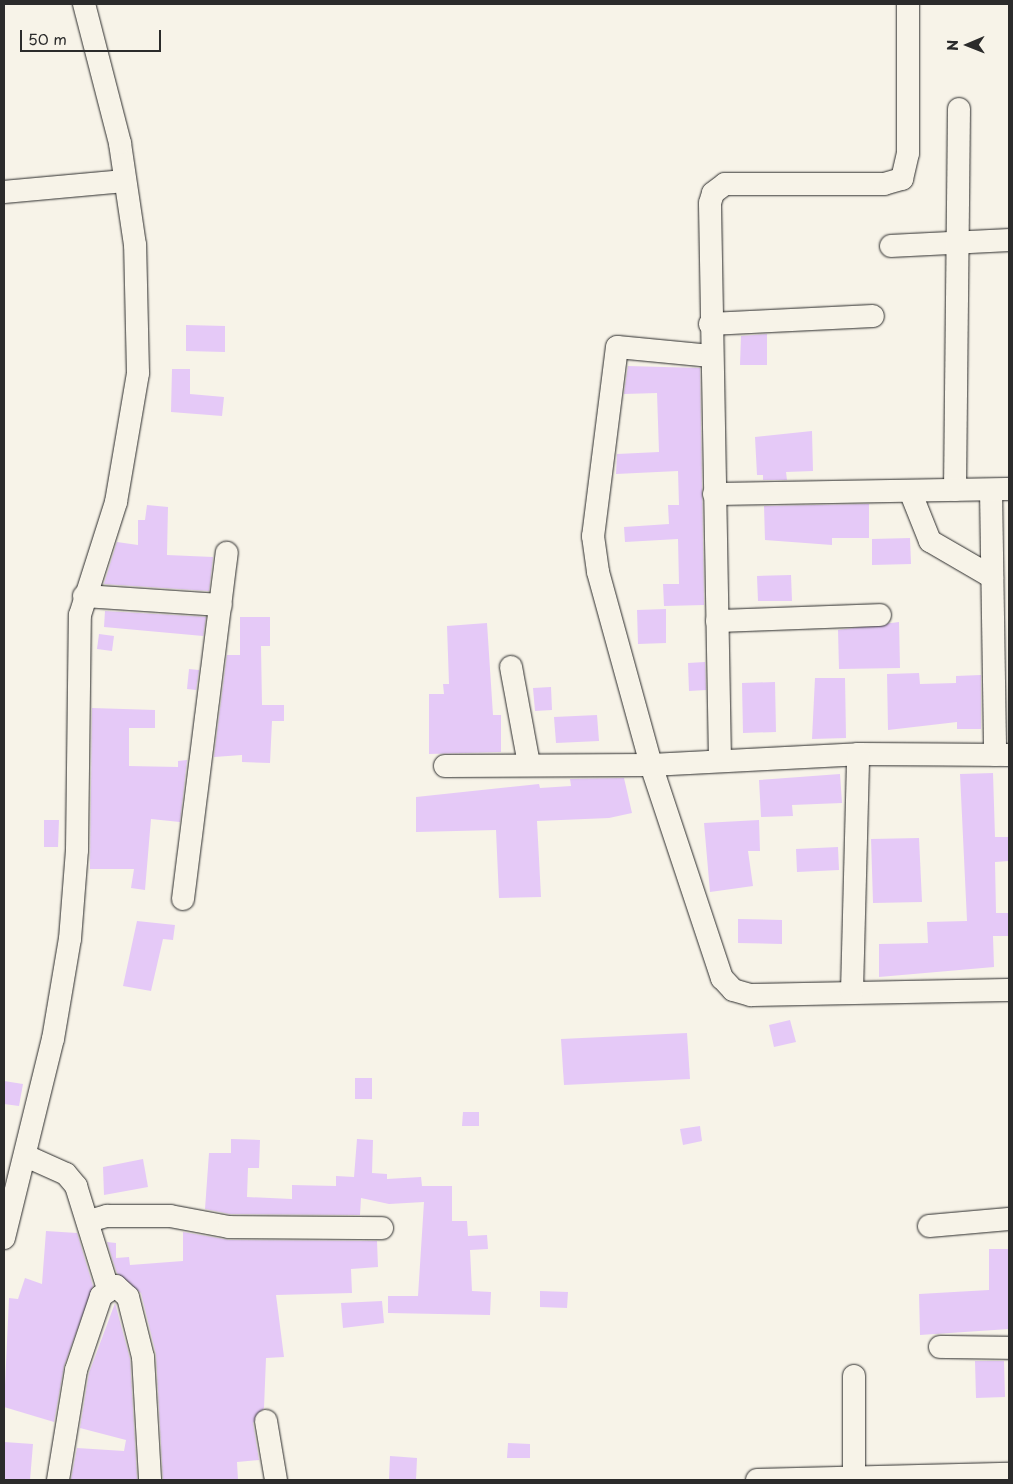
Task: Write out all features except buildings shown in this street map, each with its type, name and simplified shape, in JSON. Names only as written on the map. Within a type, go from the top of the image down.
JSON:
[{"type":"street","points":[[4,1238],[26,1156],[70,939],[77,850],[84,596],[116,502],[138,373],[135,246],[125,181],[84,4]]},
{"type":"street","points":[[720,761],[710,324],[713,192],[725,184],[884,184],[902,179],[908,153],[908,4]]},
{"type":"street","points":[[955,490],[959,110]]},
{"type":"street","points":[[4,192],[125,181]]},
{"type":"street","points":[[891,246],[1009,240]]},
{"type":"street","points":[[710,324],[873,316]]},
{"type":"street","points":[[711,356],[617,347],[608,391],[593,536],[598,572],[651,765],[727,984],[751,995],[852,991],[1009,990]]},
{"type":"street","points":[[445,766],[529,764],[651,765],[858,754],[1002,755],[992,577],[1000,489],[714,494]]},
{"type":"street","points":[[910,491],[930,542],[992,577]]},
{"type":"street","points":[[183,899],[222,605],[226,553]]},
{"type":"street","points":[[84,596],[222,605]]},
{"type":"street","points":[[717,621],[880,615]]},
{"type":"street","points":[[511,667],[529,764]]},
{"type":"street","points":[[852,991],[858,754]]},
{"type":"street","points":[[26,1156],[66,1174],[76,1186],[89,1221],[97,1266],[108,1289]]},
{"type":"street","points":[[89,1221],[107,1216],[170,1216],[228,1227],[382,1228]]},
{"type":"street","points":[[929,1226],[1009,1219]]},
{"type":"street","points":[[58,1480],[76,1370],[95,1310],[108,1289],[119,1287],[128,1297],[141,1348],[150,1480]]},
{"type":"street","points":[[940,1347],[1009,1348]]},
{"type":"street","points":[[854,1376],[854,1480]]},
{"type":"street","points":[[266,1421],[276,1480]]},
{"type":"street","points":[[757,1480],[854,1480],[1009,1474]]}]
